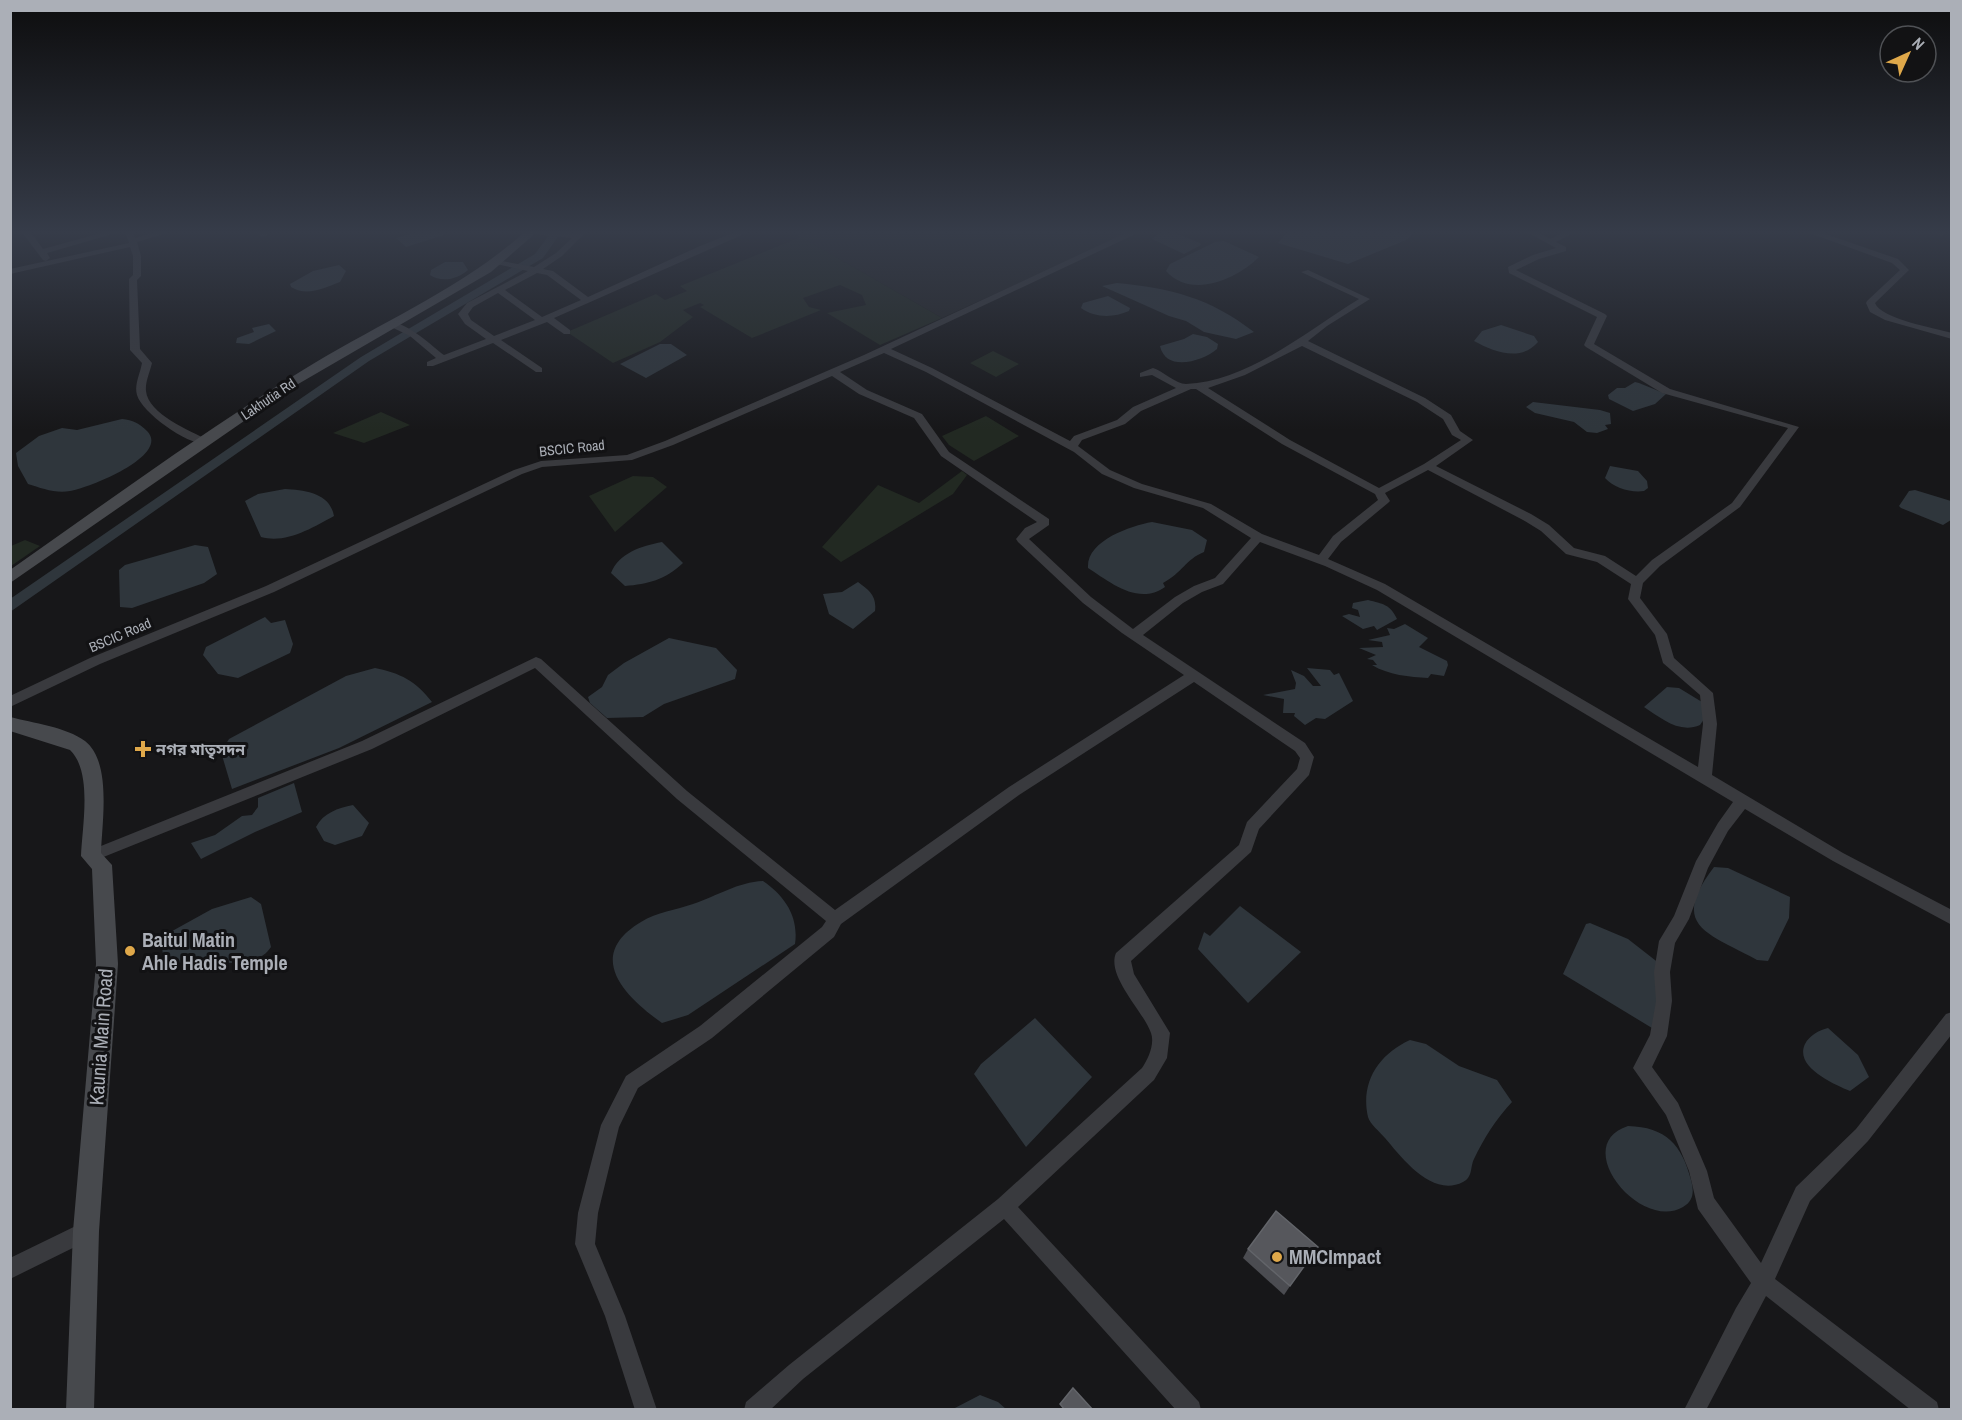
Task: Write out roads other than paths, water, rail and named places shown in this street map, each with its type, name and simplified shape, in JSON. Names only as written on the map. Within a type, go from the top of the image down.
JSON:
[{"type":"street","points":[[132,297],[135,350],[147,363],[141,391],[147,406],[174,428],[204,442]]},
{"type":"street","name":"Lakhutia Rd","points":[[10,578],[204,442],[329,359],[437,297]]},
{"type":"street","points":[[484,297],[470,305],[463,314],[468,322],[539,370]]},
{"type":"street","points":[[511,297],[567,332]]},
{"type":"street","points":[[583,297],[587,300]]},
{"type":"street","points":[[430,364],[545,320],[593,297]]},
{"type":"street","name":"BSCIC Road","points":[[10,702],[95,661],[270,589],[518,472],[541,465],[628,458],[669,443],[833,372],[995,297]]},
{"type":"street","points":[[1072,446],[1078,438],[1121,422],[1137,409],[1183,388],[1207,385],[1242,373],[1302,342],[1366,299],[1362,297]]},
{"type":"street","points":[[1564,297],[1602,315],[1589,345],[1666,391],[1794,428],[1736,505],[1656,563],[1637,582],[1634,599],[1661,634],[1668,660],[1706,693],[1710,724],[1704,779]]},
{"type":"street","points":[[1876,297],[1870,303],[1873,310],[1888,318],[1952,336]]},
{"type":"street","points":[[390,324],[413,334],[442,359]]},
{"type":"street","points":[[1302,342],[1420,400],[1447,417],[1456,433],[1468,440],[1428,466],[1379,492]]},
{"type":"street","points":[[884,349],[929,370],[1072,446],[1106,472],[1138,486],[1207,506],[1258,537],[1321,560],[1381,587],[1742,802],[1952,918]]},
{"type":"street","points":[[1143,375],[1154,371],[1183,388]]},
{"type":"street","points":[[754,1410],[796,1372],[1005,1206],[1148,1074],[1158,1058],[1161,1033],[1126,976],[1122,958],[1246,848],[1252,826],[1304,771],[1307,757],[1300,747],[1193,676],[1087,600],[1022,539],[1029,531],[1045,522],[945,454],[918,416],[863,392],[833,372]]},
{"type":"street","points":[[1197,385],[1286,442],[1379,492],[1384,501],[1337,538],[1321,560]]},
{"type":"street","points":[[1428,466],[1527,517],[1545,528],[1570,551],[1601,560],[1637,582]]},
{"type":"street","points":[[1134,635],[1179,600],[1198,588],[1219,581],[1258,537]]},
{"type":"street","points":[[91,856],[367,745],[536,662],[603,727],[678,793],[835,919]]},
{"type":"street","points":[[646,1410],[615,1316],[585,1245],[588,1213],[610,1125],[632,1082],[706,1032],[828,932],[835,919],[1014,791],[1193,676]]},
{"type":"street","name":"Kaunia Main Road","points":[[10,724],[79,746],[90,760],[93,784],[91,856],[102,865],[107,964],[86,1231],[80,1410]]},
{"type":"street","points":[[1742,802],[1723,827],[1701,866],[1681,919],[1667,941],[1662,972],[1664,1001],[1658,1036],[1642,1068],[1672,1109],[1698,1171],[1705,1202],[1763,1282],[1929,1410]]},
{"type":"street","points":[[1694,1410],[1743,1315],[1763,1282],[1803,1194],[1862,1135],[1952,1020]]},
{"type":"street","points":[[1005,1206],[1191,1410]]},
{"type":"street","points":[[10,1269],[86,1231]]},
{"type":"waterway","points":[[10,607],[365,359],[469,297]]},
{"type":"place","name":"নগর মাতৃসদন","points":[[143,749]]},
{"type":"place","name":"Baitul Matin Ahle Hadis Temple","points":[[130,951]]},
{"type":"place","name":"MMCImpact","points":[[1277,1257]]}]
